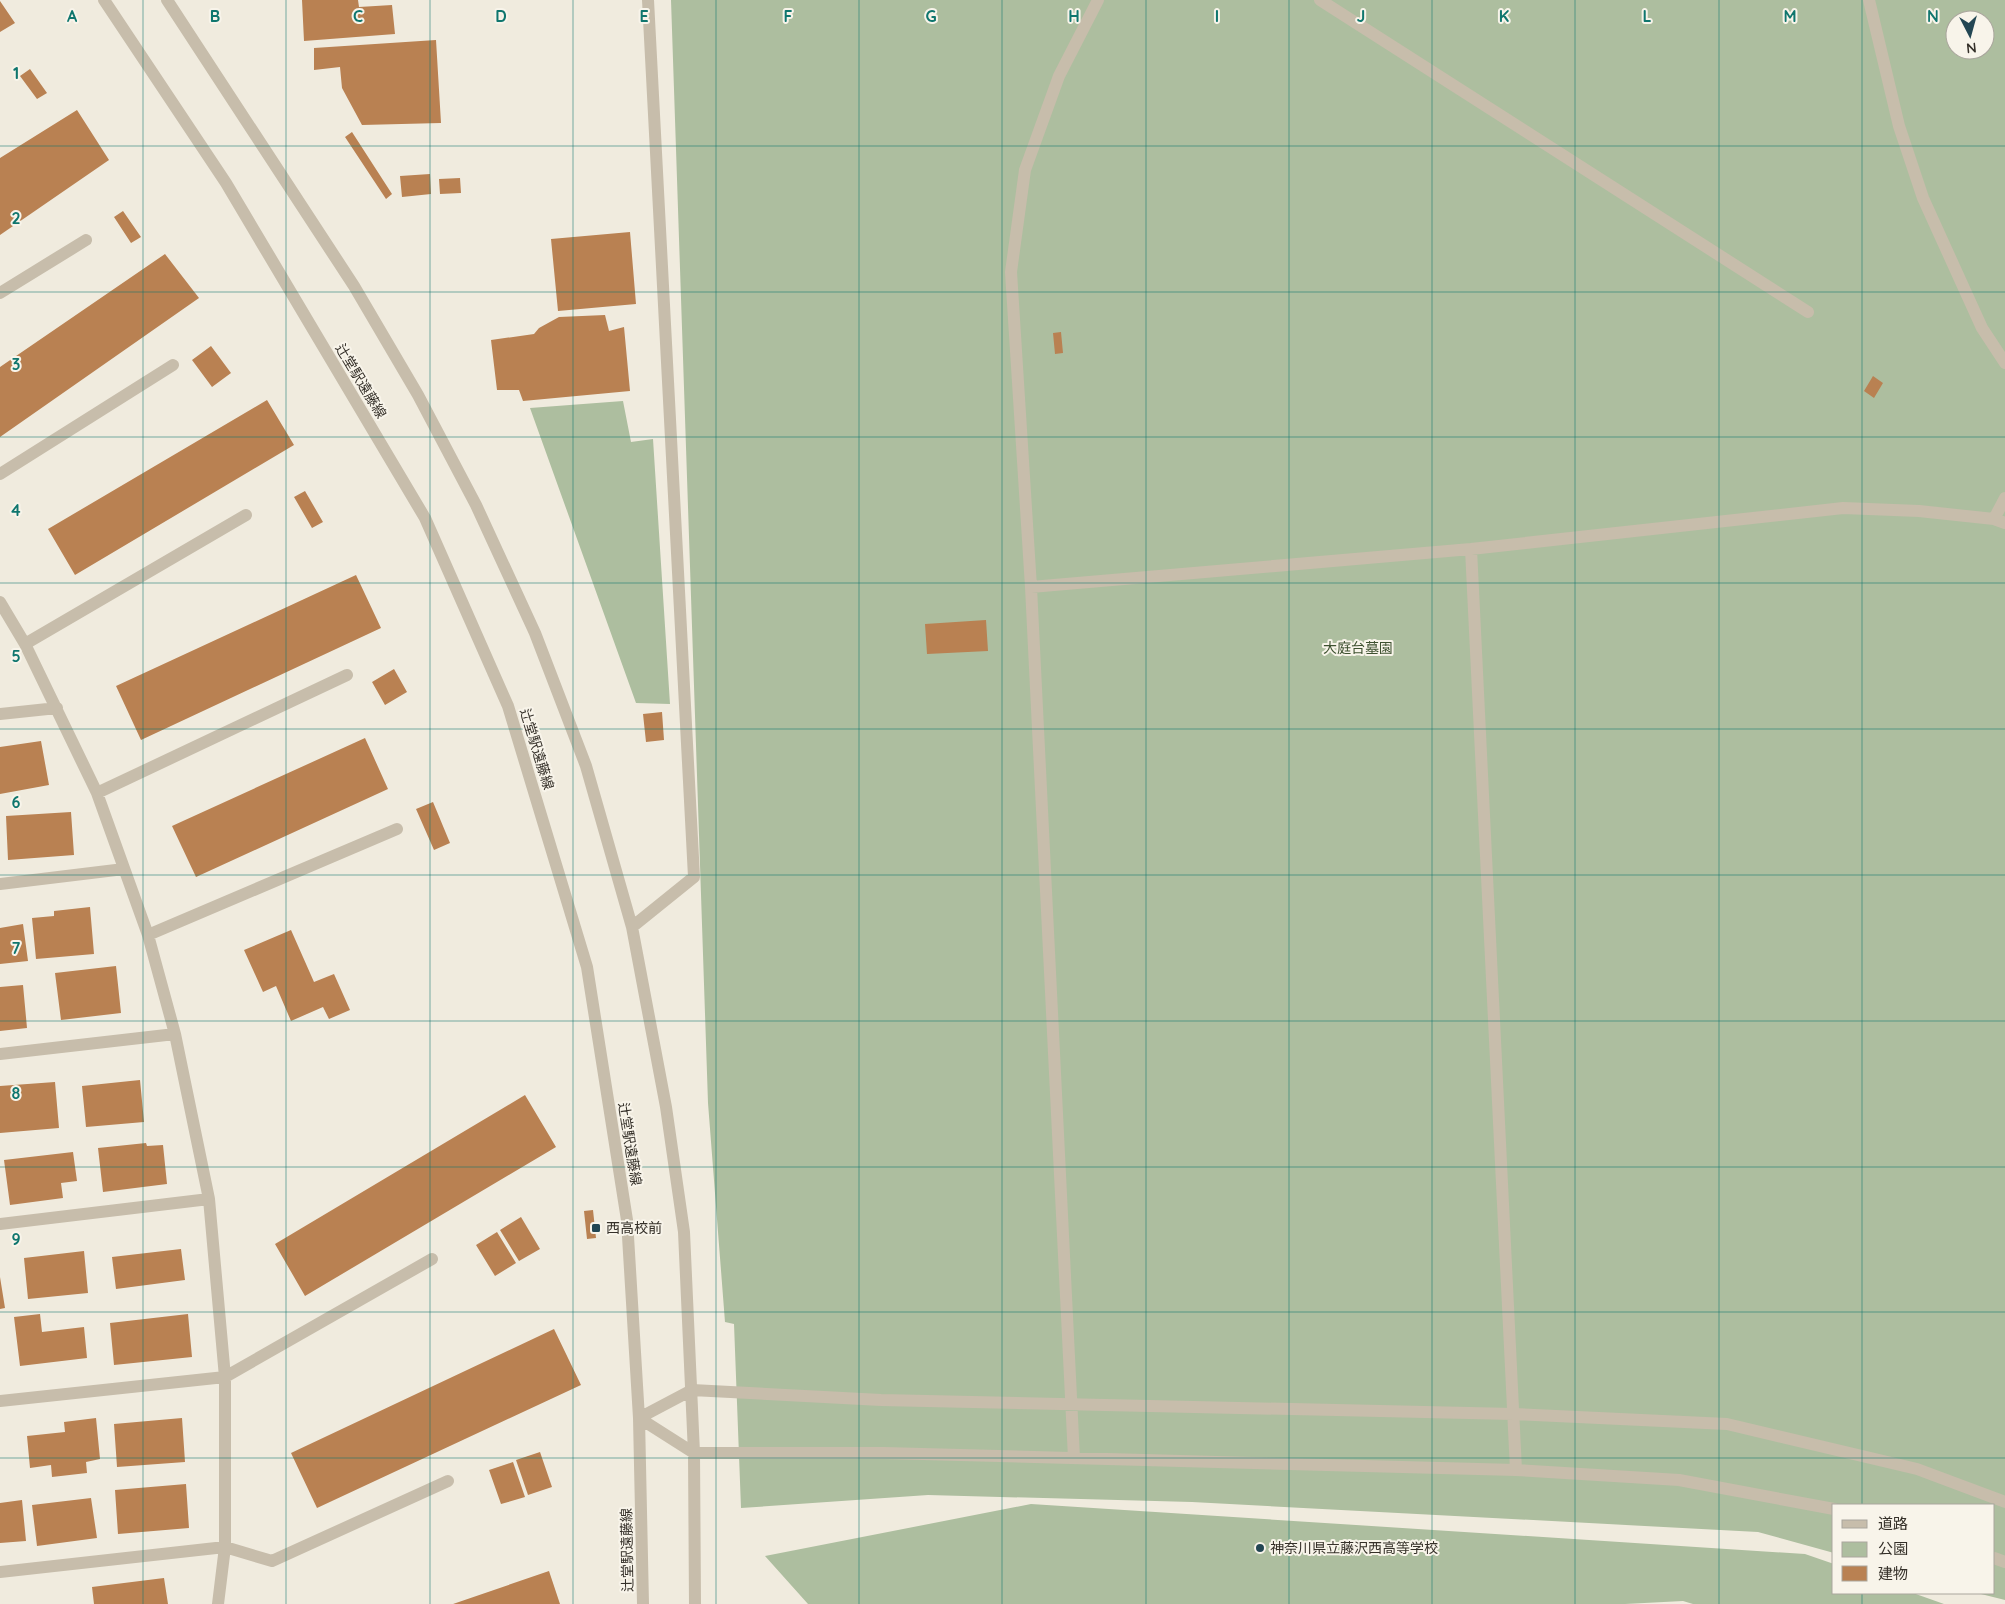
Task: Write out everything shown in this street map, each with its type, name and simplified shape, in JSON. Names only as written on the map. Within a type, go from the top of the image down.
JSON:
[{"type":"street","name":"辻堂駅遠藤線","points":[[104,0],[226,184],[426,518],[508,706],[587,967],[627,1220],[639,1418],[643,1604]]},
{"type":"street","points":[[167,0],[354,286],[418,395],[476,505],[535,633],[586,766],[632,927],[666,1106],[684,1232],[694,1453],[695,1604]]},
{"type":"street","points":[[632,927],[694,877],[648,0]]},
{"type":"street","points":[[1074,1458],[1031,587],[1011,272],[1025,170],[1060,76],[1098,0]]},
{"type":"street","points":[[1320,0],[1808,312]]},
{"type":"street","points":[[1869,0],[1899,126],[1923,198],[1982,328],[2005,363]]},
{"type":"street","points":[[0,293],[86,240]]},
{"type":"street","points":[[0,474],[173,365]]},
{"type":"street","points":[[1031,587],[1471,550],[1843,508],[1919,511],[2000,521],[2005,498]]},
{"type":"street","points":[[26,644],[246,515]]},
{"type":"street","points":[[1471,550],[1516,1470]]},
{"type":"street","points":[[0,602],[26,644],[97,793],[148,934],[175,1034],[209,1199],[225,1377],[225,1547],[218,1604]]},
{"type":"street","points":[[97,793],[347,675]]},
{"type":"street","points":[[0,714],[57,708]]},
{"type":"street","points":[[148,934],[398,829]]},
{"type":"street","points":[[0,884],[124,869]]},
{"type":"street","points":[[0,1054],[175,1034]]},
{"type":"street","points":[[0,1224],[209,1199]]},
{"type":"street","points":[[0,1402],[225,1377],[432,1258]]},
{"type":"street","points":[[1832,1509],[1679,1480],[1516,1470],[884,1453],[694,1453],[639,1418],[692,1390],[880,1400],[1513,1414],[1727,1424],[1917,1469],[2005,1502]]},
{"type":"street","points":[[0,1572],[225,1547],[272,1560],[448,1481]]},
{"type":"green space","name":"大庭台墓園","points":[[671,0],[2005,0],[2005,1600],[1981,1594],[1995,1594],[1995,1504],[1832,1504],[1832,1552],[1758,1532],[1192,1502],[928,1495],[741,1508],[734,1324],[725,1322],[708,1103]]},
{"type":"green space","points":[[623,401],[631,442],[653,439],[670,704],[636,703],[530,408]]},
{"type":"green space","name":"神奈川県立藤沢西高等学校","points":[[1031,1504],[1805,1554],[1832,1563],[1832,1594],[1916,1594],[1944,1604],[1693,1604],[1683,1601],[1625,1604],[808,1604],[765,1556]]},
{"type":"building","points":[[302,0],[358,0],[359,7],[392,5],[395,34],[304,41]]},
{"type":"building","points":[[0,1],[15,23],[0,32]]},
{"type":"building","points":[[436,40],[441,123],[362,125],[342,88],[340,67],[314,70],[314,48]]},
{"type":"building","points":[[30,69],[47,93],[37,99],[20,76]]},
{"type":"building","points":[[77,110],[109,160],[0,235],[0,158]]},
{"type":"building","points":[[352,132],[392,194],[386,199],[345,137]]},
{"type":"building","points":[[430,174],[431,194],[402,197],[400,176]]},
{"type":"building","points":[[460,178],[461,193],[440,194],[439,179]]},
{"type":"building","points":[[123,211],[141,237],[131,243],[114,217]]},
{"type":"building","points":[[630,232],[636,304],[558,311],[551,239]]},
{"type":"building","points":[[165,254],[199,298],[0,437],[0,367]]},
{"type":"building","points":[[605,315],[609,331],[624,327],[630,391],[523,401],[519,390],[497,390],[491,340],[534,334],[539,328],[559,317]]},
{"type":"building","points":[[1061,332],[1063,353],[1055,354],[1053,333]]},
{"type":"building","points":[[211,346],[231,373],[212,387],[192,360]]},
{"type":"building","points":[[1873,376],[1883,383],[1874,398],[1864,391]]},
{"type":"building","points":[[267,400],[294,445],[75,575],[48,529]]},
{"type":"building","points":[[305,491],[323,522],[312,528],[294,497]]},
{"type":"building","points":[[356,575],[381,628],[141,740],[116,686]]},
{"type":"building","points":[[986,620],[988,651],[927,654],[925,624]]},
{"type":"building","points":[[394,669],[407,692],[385,705],[372,682]]},
{"type":"building","points":[[662,712],[664,740],[646,742],[643,714]]},
{"type":"building","points":[[365,738],[388,789],[196,877],[172,826]]},
{"type":"building","points":[[41,741],[49,785],[0,794],[0,747]]},
{"type":"building","points":[[433,802],[450,843],[434,850],[416,809]]},
{"type":"building","points":[[71,812],[74,855],[8,860],[6,816]]},
{"type":"building","points":[[90,907],[94,954],[36,959],[32,918],[54,916],[54,911]]},
{"type":"building","points":[[23,924],[28,961],[0,964],[0,928]]},
{"type":"building","points":[[291,930],[314,982],[334,974],[350,1010],[329,1019],[323,1007],[291,1021],[276,986],[263,992],[244,950]]},
{"type":"building","points":[[116,966],[121,1013],[61,1020],[55,973]]},
{"type":"building","points":[[23,985],[27,1028],[0,1031],[0,987]]},
{"type":"building","points":[[140,1080],[144,1122],[86,1127],[82,1086]]},
{"type":"building","points":[[55,1082],[59,1128],[0,1133],[0,1086]]},
{"type":"building","points":[[525,1095],[556,1147],[305,1296],[275,1244]]},
{"type":"building","points":[[146,1143],[147,1146],[163,1145],[167,1184],[103,1192],[98,1148]]},
{"type":"building","points":[[73,1152],[77,1181],[61,1183],[63,1198],[10,1205],[4,1160]]},
{"type":"building","points":[[593,1210],[596,1238],[587,1239],[584,1211]]},
{"type":"building","points":[[521,1217],[540,1249],[519,1261],[500,1230]]},
{"type":"building","points":[[497,1232],[516,1263],[495,1276],[476,1245]]},
{"type":"building","points":[[181,1249],[185,1280],[116,1289],[112,1257]]},
{"type":"building","points":[[84,1251],[88,1293],[28,1299],[24,1258]]},
{"type":"building","points":[[0,1277],[5,1308],[0,1309]]},
{"type":"building","points":[[40,1314],[42,1332],[84,1327],[87,1358],[20,1366],[14,1317]]},
{"type":"building","points":[[188,1314],[192,1357],[114,1365],[110,1323]]},
{"type":"building","points":[[554,1329],[581,1385],[317,1508],[291,1453]]},
{"type":"building","points":[[96,1418],[100,1459],[86,1462],[87,1473],[52,1477],[51,1465],[30,1468],[27,1436],[65,1432],[64,1422]]},
{"type":"building","points":[[182,1418],[185,1462],[117,1467],[114,1424]]},
{"type":"building","points":[[540,1452],[552,1487],[528,1495],[516,1460]]},
{"type":"building","points":[[513,1462],[525,1497],[501,1504],[489,1470]]},
{"type":"building","points":[[186,1484],[189,1528],[118,1534],[115,1490]]},
{"type":"building","points":[[91,1498],[97,1538],[37,1546],[32,1505]]},
{"type":"building","points":[[22,1500],[26,1541],[0,1543],[0,1503]]},
{"type":"building","points":[[549,1571],[560,1604],[453,1604]]},
{"type":"building","points":[[164,1578],[168,1604],[94,1604],[92,1587]]},
{"type":"place","name":"西高校前","points":[[596,1228]]},
{"type":"place","name":"神奈川県立藤沢西高等学校","points":[[1260,1548]]}]
